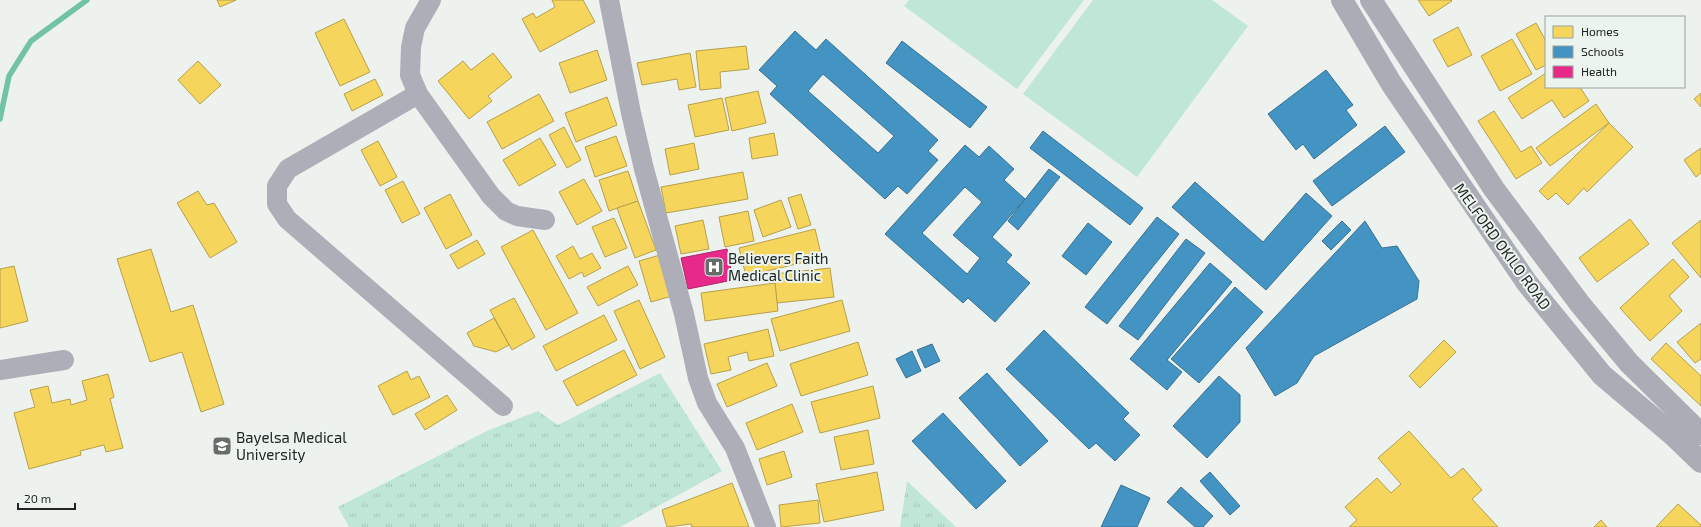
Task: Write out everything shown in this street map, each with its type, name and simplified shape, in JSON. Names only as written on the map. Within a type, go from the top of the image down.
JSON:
[{"type":"main road","name":"MELFORD OKILO ROAD","points":[[1342,0],[1391,83],[1527,283],[1602,375],[1673,435],[1701,462]]},
{"type":"main road","name":"MELFORD OKILO ROAD","points":[[1371,0],[1494,189],[1580,304],[1628,364],[1701,434]]},
{"type":"street","points":[[431,0],[415,28],[411,47],[410,75],[418,94],[491,196],[506,211],[517,216],[545,220]]},
{"type":"street","points":[[609,0],[631,113],[644,168],[684,314],[698,378],[707,403],[735,448],[766,527]]},
{"type":"street","points":[[418,94],[288,170],[276,186],[278,204],[287,220],[504,406]]},
{"type":"street","points":[[0,370],[64,360]]},
{"type":"green space","points":[[909,0],[1084,0],[1017,89],[904,6]]},
{"type":"green space","points":[[1093,0],[1212,0],[1248,26],[1137,177],[1023,94]]},
{"type":"green space","points":[[660,373],[722,471],[620,527],[349,527],[338,507],[489,430],[538,411],[558,425]]},
{"type":"green space","points":[[907,481],[956,527],[900,527]]},
{"type":"building: Homes","points":[[217,0],[236,0],[220,7]]},
{"type":"building: Homes","points":[[552,0],[583,0],[595,22],[540,52],[522,19],[533,13],[536,18],[555,7]]},
{"type":"building: Homes","points":[[1418,0],[1451,0],[1452,1],[1429,16]]},
{"type":"building: Homes","points":[[344,19],[370,72],[340,86],[315,33]]},
{"type":"building: Homes","points":[[1536,23],[1545,39],[1545,66],[1536,70],[1516,34]]},
{"type":"building: Homes","points":[[1458,27],[1472,55],[1448,67],[1433,40]]},
{"type":"building: Homes","points":[[1512,39],[1532,74],[1500,91],[1481,56]]},
{"type":"building: Homes","points":[[746,46],[749,69],[720,72],[721,88],[700,90],[696,51]]},
{"type":"building: Homes","points":[[597,50],[607,80],[570,93],[559,63]]},
{"type":"building: Homes","points":[[493,53],[512,77],[488,96],[492,101],[469,119],[438,81],[463,61],[471,70]]},
{"type":"building: Homes","points":[[690,53],[696,87],[679,90],[677,79],[642,85],[637,63]]},
{"type":"building: Homes","points":[[198,61],[221,85],[200,104],[178,80]]},
{"type":"building: Homes","points":[[1545,74],[1545,88],[1581,88],[1589,101],[1564,118],[1552,100],[1522,119],[1508,98]]},
{"type":"building: Homes","points":[[375,79],[383,95],[352,111],[344,94]]},
{"type":"building: Homes","points":[[758,91],[766,123],[732,131],[725,98]]},
{"type":"building: Homes","points":[[1701,93],[1701,107],[1694,99]]},
{"type":"building: Homes","points":[[539,94],[554,121],[502,149],[487,122]]},
{"type":"building: Homes","points":[[607,97],[617,125],[576,142],[565,113]]},
{"type":"building: Homes","points":[[722,98],[729,130],[695,137],[688,105]]},
{"type":"building: Homes","points":[[1596,104],[1609,123],[1550,166],[1536,148]]},
{"type":"building: Homes","points":[[1494,111],[1521,152],[1531,146],[1542,163],[1516,179],[1478,121]]},
{"type":"building: Homes","points":[[1609,123],[1633,147],[1587,192],[1584,188],[1568,205],[1556,193],[1548,200],[1539,191]]},
{"type":"building: Homes","points":[[564,127],[581,160],[567,168],[549,135]]},
{"type":"building: Homes","points":[[774,133],[778,155],[752,159],[749,138]]},
{"type":"building: Homes","points":[[616,136],[627,166],[595,177],[585,147]]},
{"type":"building: Homes","points":[[540,138],[556,165],[519,186],[503,160]]},
{"type":"building: Homes","points":[[378,141],[397,177],[380,186],[361,150]]},
{"type":"building: Homes","points":[[694,143],[699,169],[670,175],[665,149]]},
{"type":"building: Homes","points":[[1701,148],[1701,173],[1696,177],[1684,160]]},
{"type":"building: Homes","points":[[628,171],[638,201],[609,211],[599,180]]},
{"type":"building: Homes","points":[[743,172],[748,199],[666,213],[661,187]]},
{"type":"building: Homes","points":[[584,179],[602,211],[577,225],[559,192]]},
{"type":"building: Homes","points":[[403,181],[420,214],[402,223],[385,190]]},
{"type":"building: Homes","points":[[198,191],[207,205],[214,203],[237,242],[210,258],[177,203]]},
{"type":"building: Homes","points":[[450,194],[472,235],[446,249],[424,208]]},
{"type":"building: Homes","points":[[801,194],[811,225],[798,229],[788,198]]},
{"type":"building: Homes","points":[[781,200],[791,227],[763,237],[754,210]]},
{"type":"building: Homes","points":[[638,201],[656,250],[635,258],[617,208]]},
{"type":"building: Homes","points":[[748,211],[754,241],[725,247],[719,217]]},
{"type":"building: Homes","points":[[614,218],[627,248],[605,257],[592,227]]},
{"type":"building: Homes","points":[[1630,219],[1649,244],[1597,282],[1579,258]]},
{"type":"building: Homes","points":[[703,220],[709,249],[681,254],[675,226]]},
{"type":"building: Homes","points":[[1701,220],[1701,278],[1672,243]]},
{"type":"building: Homes","points":[[815,229],[822,258],[746,276],[739,248]]},
{"type":"building: Homes","points":[[533,230],[578,313],[546,330],[501,247]]},
{"type":"building: Homes","points":[[477,240],[485,254],[458,269],[450,255]]},
{"type":"building: Homes","points":[[573,246],[580,259],[592,253],[601,268],[584,277],[582,272],[569,279],[556,256]]},
{"type":"building: Homes","points":[[151,249],[171,312],[193,305],[224,404],[201,412],[182,352],[150,362],[117,259]]},
{"type":"building: Homes","points":[[660,255],[672,296],[651,302],[639,261]]},
{"type":"building: Homes","points":[[1673,259],[1689,277],[1669,296],[1682,311],[1650,341],[1620,308]]},
{"type":"building: Homes","points":[[14,266],[28,321],[0,328],[0,269]]},
{"type":"building: Homes","points":[[628,266],[638,285],[598,306],[587,287]]},
{"type":"building: Homes","points":[[830,268],[834,297],[777,303],[774,274]]},
{"type":"building: Homes","points":[[775,283],[778,311],[705,321],[701,293]]},
{"type":"building: Homes","points":[[514,298],[535,337],[512,350],[490,310]]},
{"type":"building: Homes","points":[[639,300],[665,357],[640,369],[614,311]]},
{"type":"building: Homes","points":[[842,300],[850,331],[780,351],[771,319]]},
{"type":"building: Homes","points":[[604,315],[617,340],[556,371],[543,346]]},
{"type":"building: Homes","points":[[494,318],[509,345],[496,352],[474,346],[467,333]]},
{"type":"building: Homes","points":[[1701,323],[1701,359],[1695,363],[1677,342]]},
{"type":"building: Homes","points":[[768,329],[774,356],[749,361],[747,352],[728,357],[731,370],[711,374],[704,344]]},
{"type":"building: Homes","points":[[1444,340],[1456,352],[1420,388],[1409,376]]},
{"type":"building: Homes","points":[[858,342],[868,375],[801,396],[790,364]]},
{"type":"building: Homes","points":[[1666,343],[1701,376],[1701,406],[1651,359]]},
{"type":"building: Homes","points":[[624,350],[637,375],[577,406],[563,381]]},
{"type":"building: Homes","points":[[767,363],[777,386],[727,407],[717,384]]},
{"type":"building: Homes","points":[[407,371],[411,380],[419,376],[430,397],[393,415],[378,386]]},
{"type":"building: Homes","points":[[108,374],[114,397],[110,399],[123,448],[106,452],[104,445],[80,451],[81,455],[29,469],[14,413],[35,407],[30,390],[48,386],[52,403],[70,399],[71,405],[87,400],[82,381]]},
{"type":"building: Homes","points":[[873,386],[880,418],[820,433],[811,402]]},
{"type":"building: Homes","points":[[447,395],[457,410],[425,430],[415,414]]},
{"type":"building: Homes","points":[[792,404],[803,432],[757,450],[746,423]]},
{"type":"building: Homes","points":[[868,430],[874,464],[841,470],[834,437]]},
{"type":"building: Homes","points":[[1409,431],[1451,478],[1463,468],[1482,490],[1472,499],[1498,527],[1349,527],[1357,520],[1345,507],[1377,478],[1391,493],[1401,484],[1378,458]]},
{"type":"building: Homes","points":[[784,451],[792,477],[767,485],[759,459]]},
{"type":"building: Homes","points":[[877,472],[884,510],[824,522],[816,484]]},
{"type":"building: Homes","points":[[732,483],[749,527],[692,527],[691,524],[667,527],[662,510]]},
{"type":"building: Homes","points":[[818,500],[820,523],[781,527],[779,505]]},
{"type":"building: Homes","points":[[1678,504],[1701,525],[1701,527],[1656,527]]},
{"type":"building: Homes","points":[[1601,520],[1607,527],[1594,527]]},
{"type":"building: Schools","points":[[795,31],[816,50],[826,39],[938,140],[928,151],[938,160],[907,194],[898,186],[885,199],[770,94],[777,86],[759,70]],"holes":[[[823,74],[894,136],[878,153],[808,91]]]},
{"type":"building: Schools","points":[[902,41],[987,107],[970,128],[886,63]]},
{"type":"building: Schools","points":[[1326,70],[1353,105],[1346,110],[1357,125],[1314,159],[1303,144],[1296,150],[1268,114]]},
{"type":"building: Schools","points":[[1385,126],[1405,152],[1332,206],[1313,181]]},
{"type":"building: Schools","points":[[1043,131],[1143,208],[1130,225],[1030,148]]},
{"type":"building: Schools","points":[[965,145],[979,157],[989,146],[1014,169],[1004,180],[1025,199],[992,237],[1012,255],[1006,262],[1030,283],[995,322],[968,298],[963,303],[885,234]],"holes":[[[965,187],[982,202],[953,235],[980,258],[967,274],[922,233]]]},
{"type":"building: Schools","points":[[1049,169],[1060,177],[1018,230],[1008,221]]},
{"type":"building: Schools","points":[[1195,182],[1263,242],[1306,193],[1332,216],[1266,290],[1172,207]]},
{"type":"building: Schools","points":[[1157,217],[1179,234],[1107,324],[1085,307]]},
{"type":"building: Schools","points":[[1342,221],[1351,230],[1331,250],[1322,241]]},
{"type":"building: Schools","points":[[1365,221],[1382,248],[1397,246],[1419,281],[1417,299],[1314,356],[1297,383],[1275,396],[1246,348]]},
{"type":"building: Schools","points":[[1088,223],[1112,242],[1086,275],[1062,256]]},
{"type":"building: Schools","points":[[1186,239],[1205,253],[1138,340],[1119,326]]},
{"type":"building: Schools","points":[[1210,263],[1232,282],[1167,360],[1182,372],[1167,390],[1130,359]]},
{"type":"building: Schools","points":[[1235,287],[1263,312],[1199,383],[1171,359]]},
{"type":"building: Schools","points":[[1044,330],[1129,413],[1123,419],[1140,435],[1115,461],[1096,443],[1089,449],[1006,369]]},
{"type":"building: Schools","points":[[932,344],[940,361],[925,368],[917,350]]},
{"type":"building: Schools","points":[[912,351],[921,371],[906,378],[896,359]]},
{"type":"building: Schools","points":[[987,373],[1048,441],[1020,466],[959,398]]},
{"type":"building: Schools","points":[[1219,376],[1240,395],[1240,422],[1207,458],[1173,426]]},
{"type":"building: Schools","points":[[943,413],[1006,481],[976,509],[912,441]]},
{"type":"building: Schools","points":[[1210,472],[1240,506],[1230,515],[1200,481]]},
{"type":"building: Schools","points":[[1121,485],[1150,498],[1137,527],[1101,527]]},
{"type":"building: Schools","points":[[1181,487],[1213,516],[1203,527],[1195,527],[1167,502]]},
{"type":"building: Health","points":[[727,249],[733,280],[688,289],[681,258]]},
{"type":"waterway","points":[[0,119],[9,76],[31,41],[87,0]]},
{"type":"place","name":"Believers Faith Medical Clinic","points":[[714,267]]},
{"type":"place","name":"Bayelsa Medical University","points":[[222,446]]}]
